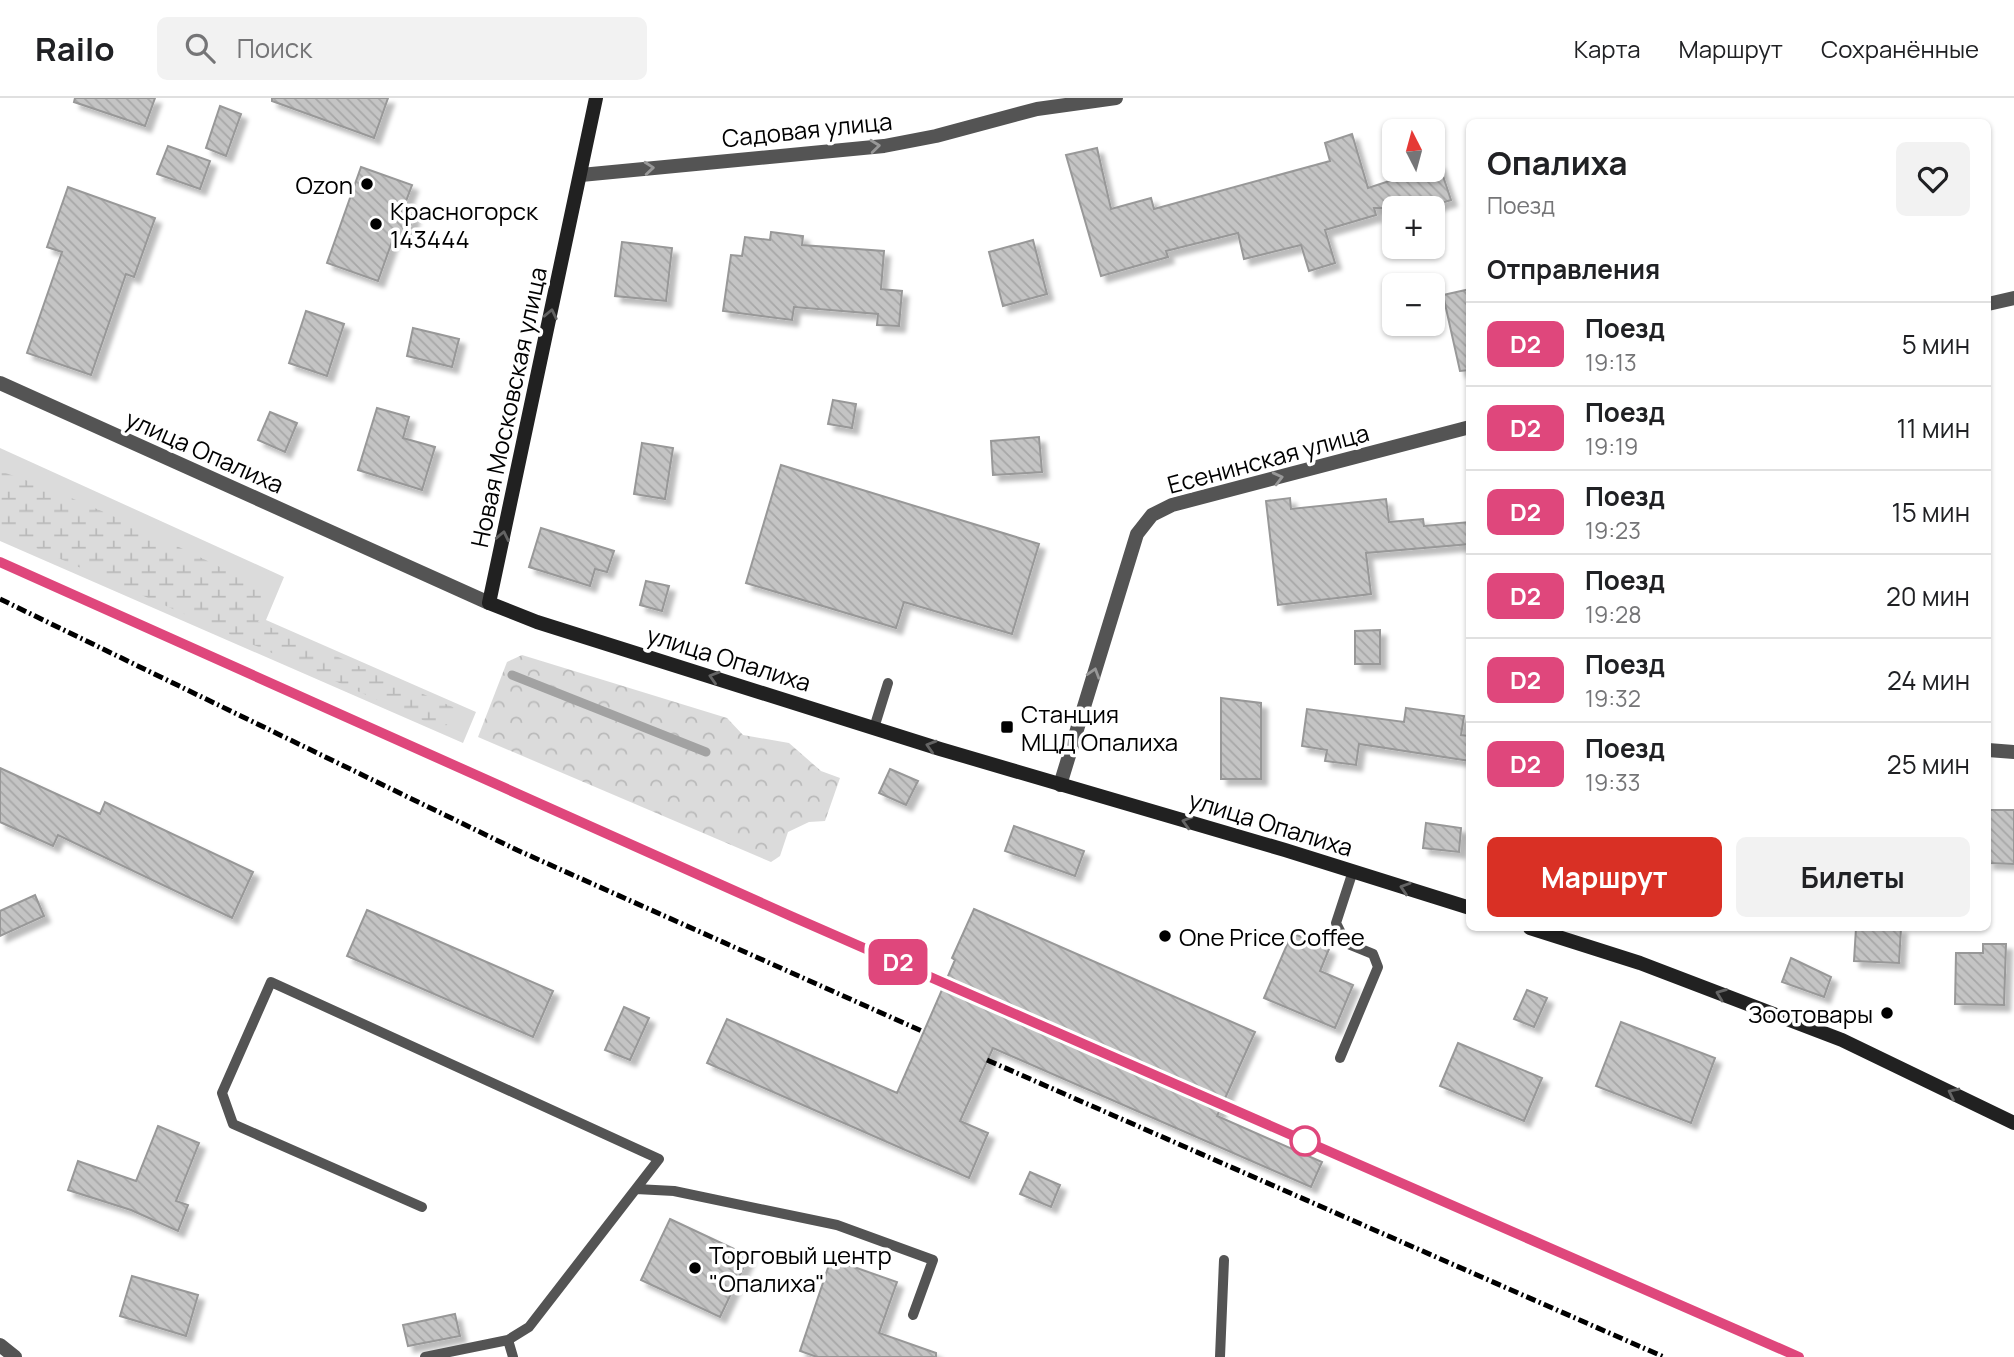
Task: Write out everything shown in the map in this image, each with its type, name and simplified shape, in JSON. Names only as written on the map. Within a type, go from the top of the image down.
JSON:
[{"type":"street","name":"Новая Московская улица","points":[[489,603],[596,98]]},
{"type":"street","name":"Садовая улица","points":[[581,175],[884,146],[936,136],[1037,109],[1116,98]]},
{"type":"street","points":[[1991,303],[2014,298]]},
{"type":"street","name":"улица Опалиха","points":[[0,383],[489,603],[537,622],[874,728],[1466,907]]},
{"type":"street","name":"Есенинская улица","points":[[1060,785],[1137,534],[1152,515],[1172,505],[1466,428]]},
{"type":"street","points":[[1991,750],[2014,752]]},
{"type":"street","points":[[1539,931],[1640,963],[1842,1040],[2014,1123]]},
{"type":"street","points":[[0,1345],[15,1357]]},
{"type":"lane","points":[[874,728],[888,683]]},
{"type":"lane","points":[[1340,1058],[1378,967],[1373,954],[1346,943],[1336,923],[1353,871]]},
{"type":"lane","points":[[422,1207],[233,1124],[222,1093],[271,982],[659,1159],[529,1327],[508,1340],[425,1357]]},
{"type":"lane","points":[[636,1189],[674,1191],[837,1225],[933,1260],[913,1315]]},
{"type":"lane","points":[[1220,1357],[1224,1260]]},
{"type":"lane","points":[[508,1340],[513,1357]]},
{"type":"green space","points":[[0,448],[284,577],[266,620],[476,712],[463,743],[0,541]]},
{"type":"green space","points":[[0,471],[101,511],[265,589],[268,597],[258,622],[455,708],[448,725],[436,726],[0,532]]},
{"type":"green space","points":[[522,655],[727,718],[743,735],[789,743],[821,771],[840,778],[825,821],[809,822],[788,832],[780,856],[771,862],[478,737],[507,662]]},
{"type":"building","points":[[75,98],[155,98],[145,126],[74,102]]},
{"type":"building","points":[[272,98],[388,98],[374,138],[272,101]]},
{"type":"building","points":[[220,106],[241,114],[226,156],[206,148]]},
{"type":"building","points":[[1352,134],[1368,188],[1386,182],[1445,182],[1451,200],[1445,202],[1445,196],[1382,196],[1382,208],[1374,208],[1376,215],[1325,230],[1335,263],[1309,271],[1301,245],[1244,259],[1238,233],[1166,251],[1168,257],[1101,276],[1066,155],[1097,148],[1111,209],[1151,198],[1154,209],[1330,161],[1325,143]]},
{"type":"building","points":[[168,146],[210,161],[200,189],[157,174]]},
{"type":"building","name":"Красногорск 143444","points":[[361,167],[412,185],[402,212],[414,216],[405,240],[394,236],[378,281],[327,263]]},
{"type":"building","points":[[68,187],[155,218],[134,277],[126,274],[91,375],[27,353],[62,252],[47,247]]},
{"type":"building","points":[[771,232],[803,236],[802,245],[884,251],[881,289],[902,291],[899,326],[877,325],[878,314],[794,307],[792,320],[723,311],[731,255],[742,256],[745,237],[770,240]]},
{"type":"building","points":[[1033,240],[1047,294],[1003,306],[989,252]]},
{"type":"building","points":[[622,242],[672,248],[666,301],[615,296]]},
{"type":"building","points":[[1466,290],[1466,370],[1460,371],[1445,295]]},
{"type":"building","points":[[306,311],[344,324],[327,376],[289,363]]},
{"type":"building","points":[[413,328],[459,339],[452,367],[407,356]]},
{"type":"building","points":[[833,400],[856,404],[852,428],[828,424]]},
{"type":"building","points":[[377,408],[409,417],[403,438],[435,447],[422,490],[358,470]]},
{"type":"building","points":[[270,412],[297,423],[285,452],[258,440]]},
{"type":"building","points":[[1039,437],[1042,472],[993,475],[991,441]]},
{"type":"building","points":[[642,443],[673,448],[665,499],[634,494]]},
{"type":"building","points":[[781,465],[1039,544],[1012,634],[904,602],[896,628],[746,583]]},
{"type":"building","points":[[1290,498],[1291,509],[1386,499],[1389,522],[1423,519],[1424,526],[1466,522],[1466,544],[1366,553],[1371,594],[1278,605],[1266,501]]},
{"type":"building","points":[[541,528],[614,551],[607,572],[595,569],[590,586],[529,567]]},
{"type":"building","points":[[646,581],[669,586],[662,611],[640,605]]},
{"type":"building","points":[[1380,630],[1380,664],[1355,664],[1355,631]]},
{"type":"building","points":[[1221,698],[1261,703],[1261,779],[1221,779]]},
{"type":"building","points":[[1406,708],[1464,716],[1461,735],[1466,736],[1466,760],[1359,744],[1356,765],[1325,761],[1327,750],[1302,746],[1307,709],[1404,722]]},
{"type":"building","points":[[0,768],[100,814],[105,802],[253,872],[232,918],[58,835],[53,846],[0,822]]},
{"type":"building","points":[[890,769],[918,781],[906,805],[879,793]]},
{"type":"building","points":[[1991,810],[2014,810],[2014,864],[1991,863]]},
{"type":"building","points":[[1426,823],[1461,828],[1459,852],[1423,848]]},
{"type":"building","points":[[1014,826],[1084,851],[1075,876],[1005,851]]},
{"type":"building","points":[[35,895],[44,916],[0,936],[0,911]]},
{"type":"building","points":[[974,909],[1255,1032],[1217,1116],[1322,1162],[1311,1187],[993,1048],[960,1121],[988,1133],[969,1178],[707,1063],[727,1019],[897,1093],[955,960],[952,958]]},
{"type":"building","points":[[367,910],[553,991],[533,1037],[347,956]]},
{"type":"building","points":[[1856,931],[1901,931],[1899,963],[1854,961]]},
{"type":"building","points":[[1292,933],[1329,949],[1320,971],[1353,985],[1335,1028],[1264,998]]},
{"type":"building","points":[[1983,944],[2006,944],[2004,1005],[1955,1004],[1956,953],[1983,953]]},
{"type":"building","points":[[1791,958],[1831,977],[1824,997],[1782,982]]},
{"type":"building","points":[[1527,990],[1547,998],[1534,1027],[1514,1019]]},
{"type":"building","points":[[624,1007],[649,1018],[630,1060],[605,1050]]},
{"type":"building","points":[[1621,1022],[1715,1058],[1691,1123],[1596,1086]]},
{"type":"building","points":[[1458,1043],[1542,1078],[1524,1121],[1440,1086]]},
{"type":"building","points":[[158,1126],[199,1143],[176,1201],[188,1205],[178,1231],[131,1210],[68,1190],[78,1161],[136,1181]]},
{"type":"building","points":[[1030,1172],[1060,1185],[1051,1207],[1020,1194]]},
{"type":"building","name":"Торговый центр \"Опалиха\"","points":[[670,1219],[749,1256],[720,1317],[641,1280]]},
{"type":"building","points":[[831,1259],[897,1282],[879,1333],[936,1353],[936,1357],[817,1357],[800,1351]]},
{"type":"building","points":[[132,1276],[198,1295],[186,1336],[120,1316]]},
{"type":"building","points":[[455,1314],[460,1336],[408,1346],[403,1325]]},
{"type":"waterway","points":[[512,675],[706,752]]},
{"type":"railway","points":[[0,562],[945,983]]},
{"type":"railway","points":[[0,599],[517,850],[924,1032]]},
{"type":"railway","points":[[1054,1031],[1798,1357]]},
{"type":"railway","points":[[987,1060],[1664,1357]]},
{"type":"train","name":"D2","points":[[0,562],[258,675],[793,917],[1799,1357]]},
{"type":"place","name":"Ozon","points":[[367,184]]},
{"type":"place","name":"Красногорск 143444","points":[[376,224]]},
{"type":"place","name":"Станция МЦД Опалиха","points":[[1007,727]]},
{"type":"place","name":"One Price Coffee","points":[[1165,936]]},
{"type":"place","name":"Зоотовары","points":[[1887,1013]]},
{"type":"place","name":"Торговый центр \"Опалиха\"","points":[[695,1268]]}]
